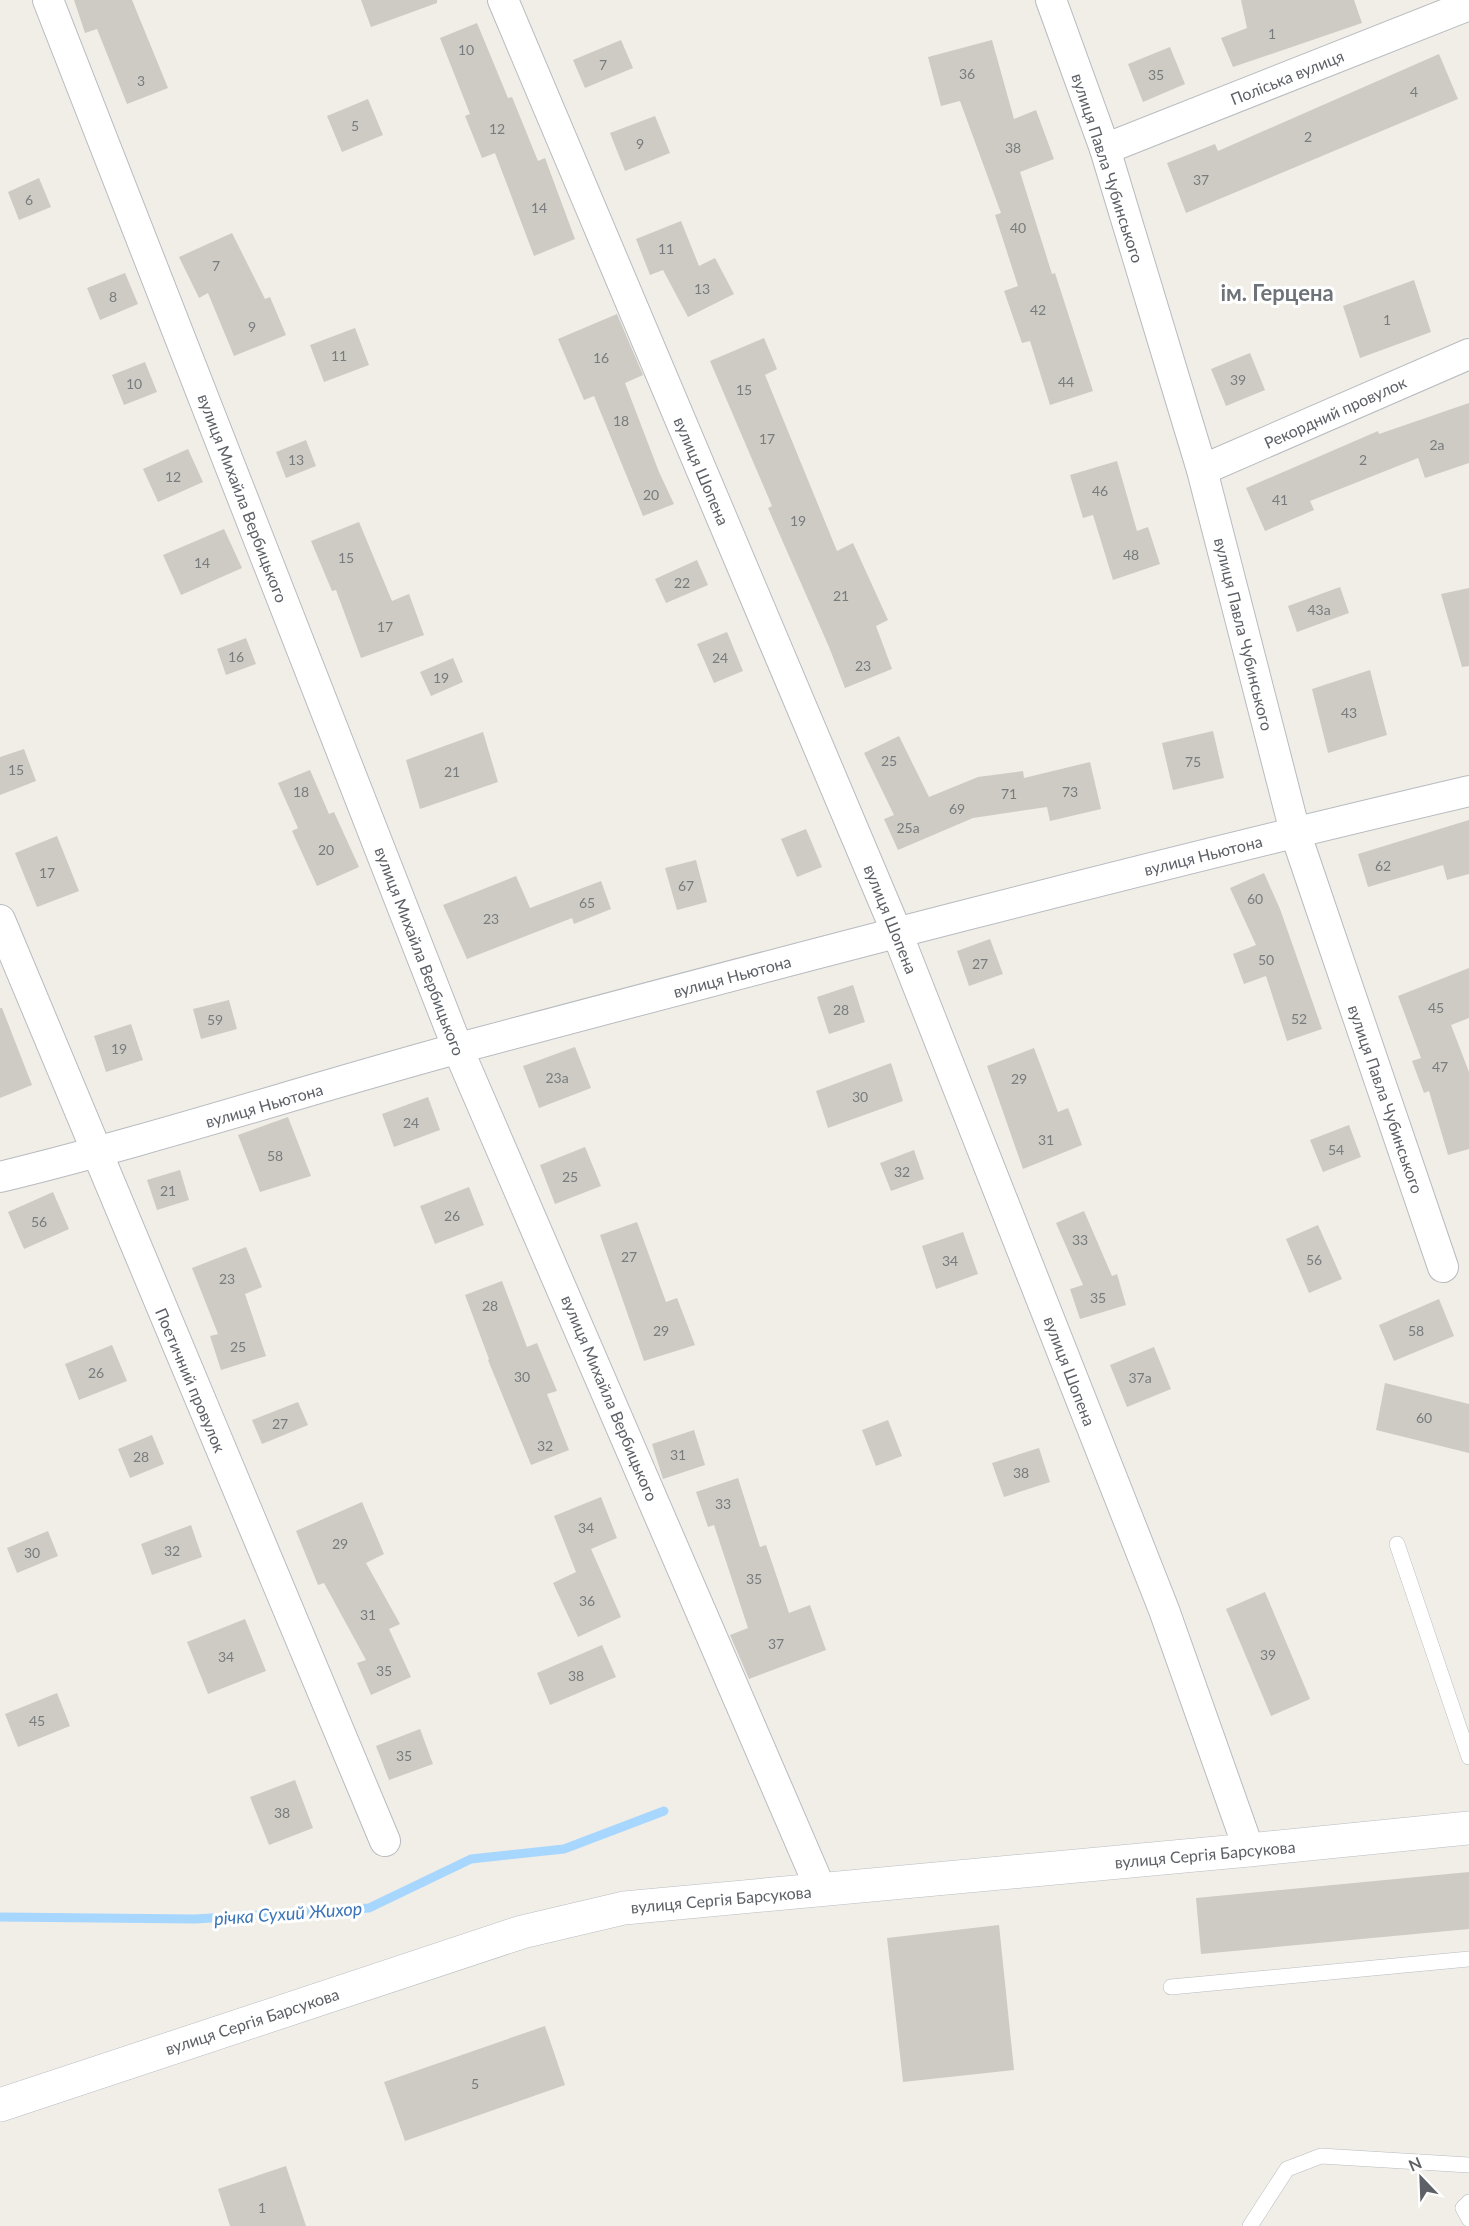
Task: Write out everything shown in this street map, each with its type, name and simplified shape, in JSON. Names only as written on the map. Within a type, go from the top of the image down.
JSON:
[{"type":"main road","name":"вулиця Сергія Барсукова","points":[[0,2105],[522,1932],[624,1908],[1469,1828]]},
{"type":"street","name":"вулиця Михайла Вербицького","points":[[48,0],[458,1049],[821,1890]]},
{"type":"street","name":"вулиця Шопена","points":[[503,0],[897,933],[1164,1610],[1249,1850]]},
{"type":"street","name":"вулиця Павла Чубинського","points":[[1051,0],[1105,149],[1202,470],[1295,832],[1443,1267]]},
{"type":"street","name":"Поліська вулиця","points":[[1105,149],[1469,5]]},
{"type":"street","name":"Рекордний провулок","points":[[1202,470],[1469,354]]},
{"type":"street","name":"вулиця Ньютона","points":[[0,1177],[96,1154],[458,1049],[897,933],[1295,832],[1469,791]]},
{"type":"street","name":"Поетичний провулок","points":[[0,920],[385,1841]]},
{"type":"lane","points":[[1397,1544],[1469,1757]]},
{"type":"lane","points":[[1171,1987],[1469,1959]]},
{"type":"lane","points":[[1250,2226],[1287,2169],[1321,2156],[1469,2165]]},
{"type":"lane","points":[[1469,2202],[1463,2208],[1469,2219]]},
{"type":"building","points":[[74,0],[132,0],[168,88],[127,104],[97,29],[85,33]]},
{"type":"building","points":[[361,0],[437,0],[437,3],[371,27]]},
{"type":"building","points":[[1241,0],[1354,0],[1362,23],[1233,67],[1221,38],[1247,28]]},
{"type":"building","points":[[477,23],[508,98],[512,97],[538,161],[545,158],[575,239],[534,256],[495,153],[482,158],[465,116],[470,114],[440,38]]},
{"type":"building","points":[[621,40],[633,68],[585,88],[573,60]]},
{"type":"building","points":[[992,40],[1014,119],[1036,110],[1054,159],[1020,172],[1052,274],[1055,273],[1093,391],[1050,405],[1030,341],[1022,343],[1004,291],[1018,286],[995,215],[1001,213],[960,101],[941,106],[928,57]]},
{"type":"building","points":[[1170,47],[1185,84],[1143,102],[1128,64]]},
{"type":"building","points":[[1439,54],[1458,99],[1186,213],[1167,163],[1215,144],[1218,151]]},
{"type":"building","points":[[368,99],[383,135],[342,152],[327,116]]},
{"type":"building","points":[[655,116],[670,153],[625,171],[610,133]]},
{"type":"building","points":[[39,178],[51,207],[19,220],[8,192]]},
{"type":"building","points":[[681,221],[699,266],[715,258],[734,294],[688,317],[663,270],[650,275],[636,239]]},
{"type":"building","points":[[232,233],[265,299],[270,297],[286,335],[234,356],[208,293],[199,298],[179,257]]},
{"type":"building","points":[[125,273],[138,304],[100,320],[87,288]]},
{"type":"building","points":[[1414,280],[1431,332],[1360,358],[1343,306]]},
{"type":"building","points":[[617,314],[643,375],[625,383],[659,472],[674,504],[643,516],[594,396],[584,400],[558,339]]},
{"type":"building","points":[[355,328],[369,365],[324,382],[310,345]]},
{"type":"building","points":[[764,338],[777,369],[765,375],[837,551],[853,543],[888,620],[876,626],[892,669],[845,688],[768,508],[772,506],[710,361]]},
{"type":"building","points":[[1250,353],[1265,390],[1226,406],[1211,369]]},
{"type":"building","points":[[145,362],[157,392],[124,405],[112,375]]},
{"type":"building","points":[[1469,403],[1469,463],[1425,478],[1418,458],[1310,501],[1314,510],[1265,531],[1246,488],[1378,431],[1379,434]]},
{"type":"building","points":[[306,440],[316,466],[286,478],[276,452]]},
{"type":"building","points":[[188,449],[203,482],[158,502],[143,469]]},
{"type":"building","points":[[1117,461],[1137,531],[1148,527],[1160,564],[1113,580],[1093,515],[1083,518],[1070,475]]},
{"type":"building","points":[[359,522],[392,601],[409,594],[424,635],[361,658],[336,590],[332,591],[311,541]]},
{"type":"building","points":[[224,529],[242,568],[181,595],[163,555]]},
{"type":"building","points":[[697,560],[708,585],[666,603],[655,579]]},
{"type":"building","points":[[1340,587],[1349,613],[1297,632],[1288,606]]},
{"type":"building","points":[[1469,588],[1469,666],[1462,667],[1441,594]]},
{"type":"building","points":[[727,632],[743,671],[714,683],[697,644]]},
{"type":"building","points":[[246,638],[256,664],[226,675],[217,649]]},
{"type":"building","points":[[453,658],[463,682],[431,696],[420,672]]},
{"type":"building","points":[[1370,670],[1387,735],[1328,753],[1312,689]]},
{"type":"building","points":[[1213,731],[1224,778],[1173,790],[1162,743]]},
{"type":"building","points":[[483,732],[498,782],[420,809],[406,760]]},
{"type":"building","points":[[899,736],[929,797],[978,777],[1023,771],[1024,778],[1090,762],[1101,809],[1050,821],[1047,807],[973,818],[898,850],[884,819],[894,815],[864,753]]},
{"type":"building","points":[[24,749],[36,781],[0,795],[0,757]]},
{"type":"building","points":[[310,770],[329,814],[334,812],[359,867],[317,886],[292,831],[298,828],[278,783]]},
{"type":"building","points":[[1469,820],[1469,874],[1447,880],[1443,865],[1368,887],[1358,854]]},
{"type":"building","points":[[806,829],[822,867],[797,877],[781,839]]},
{"type":"building","points":[[57,836],[79,891],[37,907],[15,853]]},
{"type":"building","points":[[696,860],[707,902],[677,910],[665,868]]},
{"type":"building","points":[[1264,873],[1280,909],[1322,1029],[1287,1041],[1266,976],[1244,984],[1233,954],[1256,945],[1230,888]]},
{"type":"building","points":[[516,876],[530,908],[601,881],[611,909],[574,924],[572,918],[467,959],[443,905]]},
{"type":"building","points":[[990,939],[1003,974],[969,986],[957,951]]},
{"type":"building","points":[[1469,968],[1469,1018],[1451,1025],[1469,1072],[1469,1149],[1448,1155],[1429,1091],[1424,1093],[1412,1061],[1421,1058],[1398,996]]},
{"type":"building","points":[[853,985],[865,1022],[829,1034],[817,997]]},
{"type":"building","points":[[229,1000],[237,1029],[201,1039],[193,1009]]},
{"type":"building","points":[[0,1008],[2,1008],[32,1085],[0,1098]]},
{"type":"building","points":[[131,1024],[143,1060],[106,1072],[94,1036]]},
{"type":"building","points":[[575,1047],[591,1088],[539,1108],[523,1066]]},
{"type":"building","points":[[1034,1048],[1058,1112],[1068,1108],[1082,1145],[1023,1169],[987,1066]]},
{"type":"building","points":[[891,1063],[903,1101],[828,1128],[816,1091]]},
{"type":"building","points":[[428,1097],[440,1130],[394,1147],[382,1114]]},
{"type":"building","points":[[288,1117],[311,1176],[260,1192],[238,1135]]},
{"type":"building","points":[[1349,1125],[1361,1157],[1323,1172],[1310,1140]]},
{"type":"building","points":[[585,1147],[601,1186],[555,1204],[540,1165]]},
{"type":"building","points":[[914,1150],[924,1179],[891,1191],[880,1163]]},
{"type":"building","points":[[180,1170],[189,1200],[157,1210],[147,1180]]},
{"type":"building","points":[[469,1187],[484,1225],[435,1244],[420,1206]]},
{"type":"building","points":[[53,1192],[69,1229],[24,1249],[8,1212]]},
{"type":"building","points":[[1084,1211],[1112,1276],[1117,1274],[1126,1305],[1080,1319],[1070,1289],[1083,1285],[1056,1223]]},
{"type":"building","points":[[637,1222],[666,1302],[677,1298],[695,1345],[644,1361],[600,1235]]},
{"type":"building","points":[[1318,1225],[1342,1279],[1309,1293],[1286,1239]]},
{"type":"building","points":[[963,1232],[978,1274],[936,1289],[922,1246]]},
{"type":"building","points":[[246,1247],[262,1287],[245,1294],[266,1356],[221,1370],[210,1336],[218,1334],[192,1268]]},
{"type":"building","points":[[502,1281],[527,1347],[537,1343],[557,1391],[547,1394],[569,1450],[531,1465],[488,1360],[465,1295]]},
{"type":"building","points":[[1439,1299],[1454,1336],[1394,1361],[1379,1325]]},
{"type":"building","points":[[112,1345],[127,1381],[79,1400],[65,1364]]},
{"type":"building","points":[[1154,1347],[1171,1389],[1127,1407],[1110,1365]]},
{"type":"building","points":[[1385,1383],[1469,1404],[1469,1453],[1376,1430]]},
{"type":"building","points":[[298,1402],[308,1425],[262,1444],[252,1420]]},
{"type":"building","points":[[888,1420],[902,1456],[876,1466],[862,1430]]},
{"type":"building","points":[[694,1430],[705,1465],[663,1479],[652,1444]]},
{"type":"building","points":[[152,1435],[164,1464],[130,1478],[118,1449]]},
{"type":"building","points":[[1039,1448],[1050,1482],[1004,1497],[992,1463]]},
{"type":"building","points":[[738,1478],[760,1547],[766,1545],[789,1613],[810,1605],[826,1650],[749,1679],[730,1635],[748,1628],[714,1525],[708,1527],[696,1492]]},
{"type":"building","points":[[601,1497],[617,1538],[591,1549],[621,1617],[578,1637],[553,1583],[576,1572],[554,1516]]},
{"type":"building","points":[[362,1502],[384,1554],[366,1563],[400,1624],[389,1629],[411,1677],[371,1695],[357,1663],[366,1660],[324,1583],[318,1585],[296,1531]]},
{"type":"building","points":[[191,1525],[202,1557],[152,1575],[141,1544]]},
{"type":"building","points":[[48,1531],[58,1556],[17,1573],[7,1548]]},
{"type":"building","points":[[1265,1592],[1310,1699],[1271,1716],[1226,1609]]},
{"type":"building","points":[[245,1619],[266,1671],[208,1694],[187,1642]]},
{"type":"building","points":[[602,1645],[616,1677],[550,1705],[537,1673]]},
{"type":"building","points":[[57,1693],[70,1726],[18,1747],[5,1714]]},
{"type":"building","points":[[420,1729],[433,1764],[389,1780],[376,1746]]},
{"type":"building","points":[[295,1780],[313,1828],[269,1845],[250,1797]]},
{"type":"building","points":[[1469,1872],[1469,1929],[1201,1954],[1196,1898]]},
{"type":"building","points":[[999,1925],[1014,2070],[903,2082],[887,1938]]},
{"type":"building","points":[[545,2026],[565,2085],[405,2141],[384,2082]]},
{"type":"building","points":[[286,2166],[306,2226],[230,2226],[218,2189]]},
{"type":"waterway","name":"річка Сухий Жихор","points":[[0,1917],[195,1919],[369,1908],[471,1859],[564,1849],[664,1811]]},
{"type":"district","name":"ім. Герцена","points":[[1277,292]]}]
